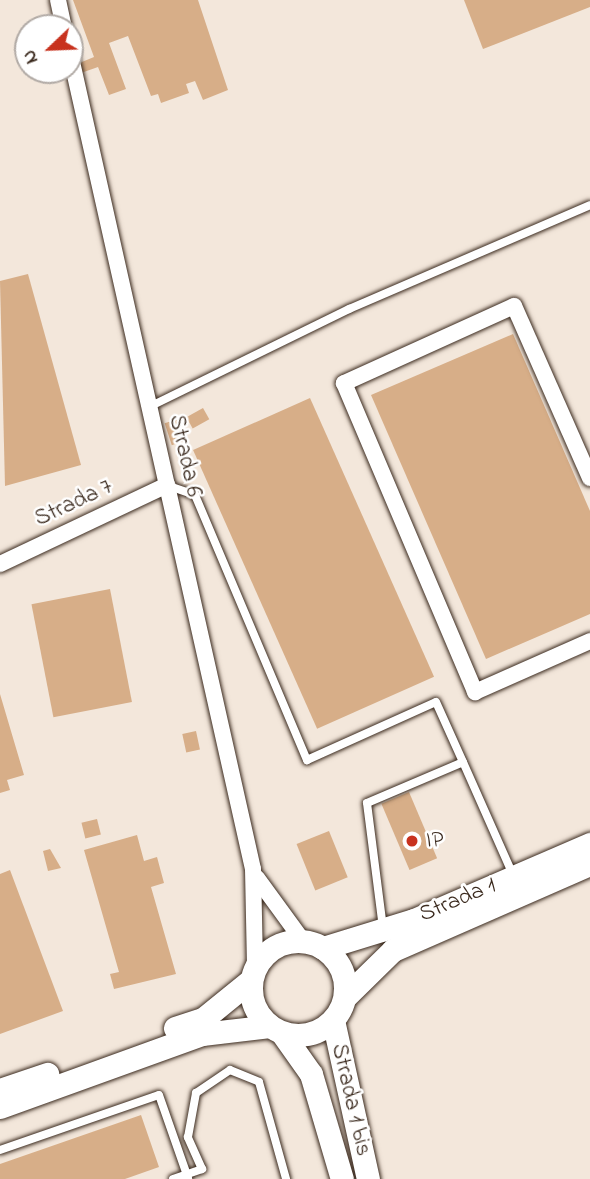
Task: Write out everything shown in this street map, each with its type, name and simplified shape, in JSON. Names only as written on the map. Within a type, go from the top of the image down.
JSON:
[{"type":"street","name":"Strada 6","points":[[77,84],[253,869],[253,974]]},
{"type":"street","points":[[590,478],[514,306],[344,383],[475,692],[590,641]]},
{"type":"street","name":"Strada 7","points":[[0,564],[167,485]]},
{"type":"street","name":"Strada 1","points":[[313,944],[384,931],[590,844]]},
{"type":"street","name":"Strada 1","points":[[345,997],[393,950],[590,864]]},
{"type":"street","name":"Strada 6","points":[[253,869],[269,901],[313,944]]},
{"type":"street","points":[[0,1090],[202,1018],[253,974],[274,947],[313,944],[341,969],[345,997],[333,1020],[314,1033],[276,1029],[202,1034],[0,1107]]},
{"type":"street","points":[[253,974],[256,1010],[276,1029]]},
{"type":"street","name":"Strada 1 bis","points":[[333,1020],[368,1179]]},
{"type":"street","name":"Strada 1 bis","points":[[276,1029],[311,1074],[342,1179]]},
{"type":"lane","points":[[149,407],[348,309],[590,205]]},
{"type":"lane","points":[[167,485],[195,495],[307,760],[436,702],[513,877],[505,901]]},
{"type":"lane","points":[[384,931],[367,803],[463,762]]},
{"type":"lane","points":[[173,1179],[187,1177],[202,1169],[188,1137],[197,1093],[230,1070],[259,1082],[286,1179]]},
{"type":"lane","points":[[0,1150],[159,1095],[187,1177]]},
{"type":"shaded area","points":[[0,0],[590,0],[590,1179],[0,1179]]},
{"type":"building","points":[[73,0],[198,0],[228,90],[203,100],[195,81],[186,84],[189,93],[161,103],[158,94],[151,96],[128,36],[109,43],[126,89],[109,95],[98,67],[84,72],[84,61],[94,57],[84,30],[84,14],[78,14]]},
{"type":"building","points":[[464,0],[590,0],[590,7],[483,49]]},
{"type":"building","points":[[28,274],[81,465],[5,486],[0,281]]},
{"type":"building","points":[[513,334],[590,511],[590,614],[486,659],[371,395]]},
{"type":"building","points":[[310,398],[434,677],[317,729],[193,450]]},
{"type":"building","points":[[203,408],[209,419],[193,429],[186,417]]},
{"type":"building","points":[[178,419],[185,441],[172,445],[165,423]]},
{"type":"building","points":[[110,589],[132,702],[53,717],[31,604]]},
{"type":"building","points":[[0,694],[24,775],[7,780],[10,790],[0,793]]},
{"type":"building","points":[[196,731],[200,750],[186,752],[182,734]]},
{"type":"building","points":[[409,792],[437,858],[410,870],[381,804]]},
{"type":"building","points":[[97,819],[101,835],[85,838],[81,823]]},
{"type":"building","points":[[329,831],[348,877],[315,890],[297,844]]},
{"type":"building","points":[[137,835],[144,861],[157,857],[164,883],[151,887],[176,974],[114,989],[110,974],[119,972],[84,850]]},
{"type":"building","points":[[50,849],[61,868],[48,871],[43,851]]},
{"type":"building","points":[[10,870],[63,1011],[0,1034],[0,874]]},
{"type":"building","points":[[141,1115],[159,1167],[125,1179],[0,1179],[0,1164]]},
{"type":"place","name":"IP","points":[[412,841]]}]
